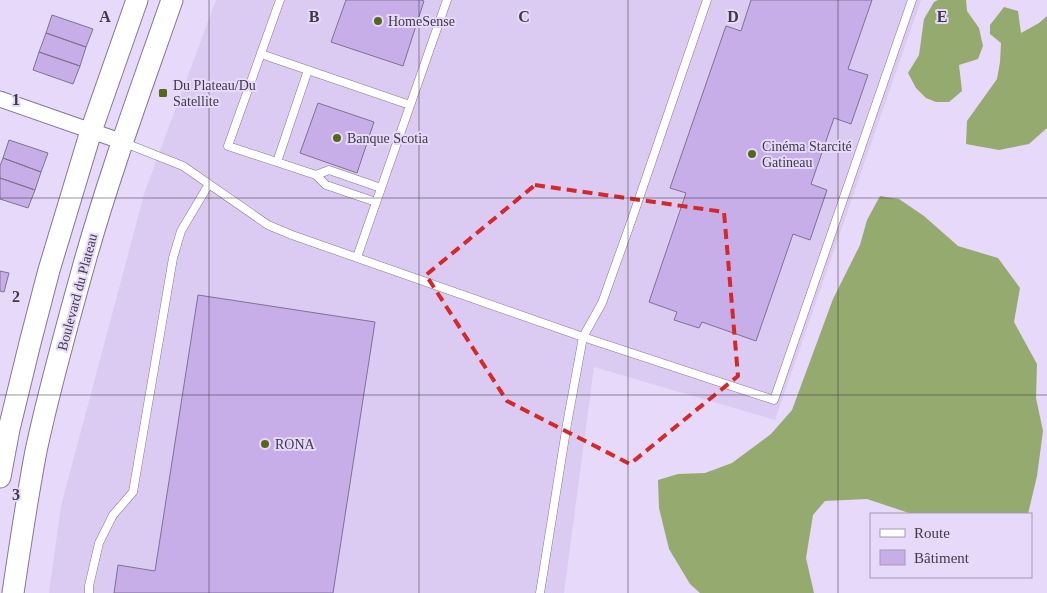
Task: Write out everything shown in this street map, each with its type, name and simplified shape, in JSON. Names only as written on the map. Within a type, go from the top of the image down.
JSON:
[{"type":"main road","points":[[0,477],[30,343],[59,235],[91,131],[137,0]]},
{"type":"main road","name":"Boulevard du Plateau","points":[[14,593],[36,452],[83,268],[123,142],[172,0]]},
{"type":"street","points":[[0,99],[123,142]]},
{"type":"lane","points":[[280,0],[228,146],[316,175],[326,184],[376,202]]},
{"type":"lane","points":[[357,257],[447,0]]},
{"type":"lane","points":[[540,593],[568,415],[583,337],[605,295],[707,0]]},
{"type":"lane","points":[[123,142],[183,166],[268,225],[292,235],[583,337],[774,400],[912,0]]},
{"type":"lane","points":[[261,54],[410,105]]},
{"type":"lane","points":[[277,162],[308,70]]},
{"type":"lane","points":[[316,175],[329,170],[381,188]]},
{"type":"lane","points":[[89,593],[88,586],[99,543],[113,514],[133,492],[173,258],[181,231],[209,184]]},
{"type":"highlighted area","points":[[535,185],[724,212],[738,376],[630,464],[507,401],[426,275]]},
{"type":"shaded area","points":[[216,0],[921,0],[775,420],[594,367],[564,593],[49,593],[61,506],[145,191]]},
{"type":"green space","points":[[938,0],[966,0],[967,11],[979,28],[983,46],[978,59],[959,65],[962,91],[949,102],[936,102],[926,98],[916,88],[908,73],[919,55],[924,19],[934,2]]},
{"type":"green space","points":[[1004,7],[1018,11],[1021,33],[1047,16],[1047,128],[1029,144],[999,150],[966,144],[967,121],[997,79],[1001,43],[990,34],[990,25]]},
{"type":"green space","points":[[880,196],[899,199],[924,216],[958,246],[998,258],[1020,288],[1014,322],[1037,364],[1036,398],[1043,431],[1037,476],[1028,513],[909,513],[867,499],[825,501],[813,515],[806,558],[814,593],[700,593],[690,584],[669,549],[659,508],[658,480],[678,474],[705,473],[732,463],[771,434],[792,410],[833,299],[860,245],[867,220]]},
{"type":"building","name":"HomeSense","points":[[346,0],[424,1],[403,66],[331,42]]},
{"type":"building","name":"Cinéma Starcité Gatineau","points":[[751,0],[872,0],[848,69],[868,75],[851,124],[834,118],[811,184],[827,190],[810,240],[793,234],[756,341],[702,322],[699,328],[674,320],[677,312],[649,302],[686,193],[670,188],[726,26],[741,31]]},
{"type":"building","points":[[52,15],[93,29],[86,47],[46,33]]},
{"type":"building","points":[[46,33],[86,47],[80,66],[39,52]]},
{"type":"building","points":[[39,52],[80,66],[73,84],[33,70]]},
{"type":"building","name":"Banque Scotia","points":[[318,103],[374,122],[357,173],[300,153]]},
{"type":"building","points":[[9,140],[48,153],[41,172],[3,158]]},
{"type":"building","points":[[3,158],[41,172],[35,190],[0,178],[0,166]]},
{"type":"building","points":[[0,178],[35,190],[28,208],[0,199]]},
{"type":"building","points":[[0,271],[9,273],[4,292],[0,291]]},
{"type":"building","name":"RONA","points":[[198,295],[375,322],[333,593],[114,593],[118,565],[155,571]]},
{"type":"place","name":"HomeSense","points":[[378,21]]},
{"type":"place","name":"Du Plateau/Du Satellite","points":[[163,93]]},
{"type":"place","name":"Banque Scotia","points":[[337,138]]},
{"type":"place","name":"Cinéma Starcité Gatineau","points":[[752,154]]},
{"type":"place","name":"RONA","points":[[265,444]]}]
